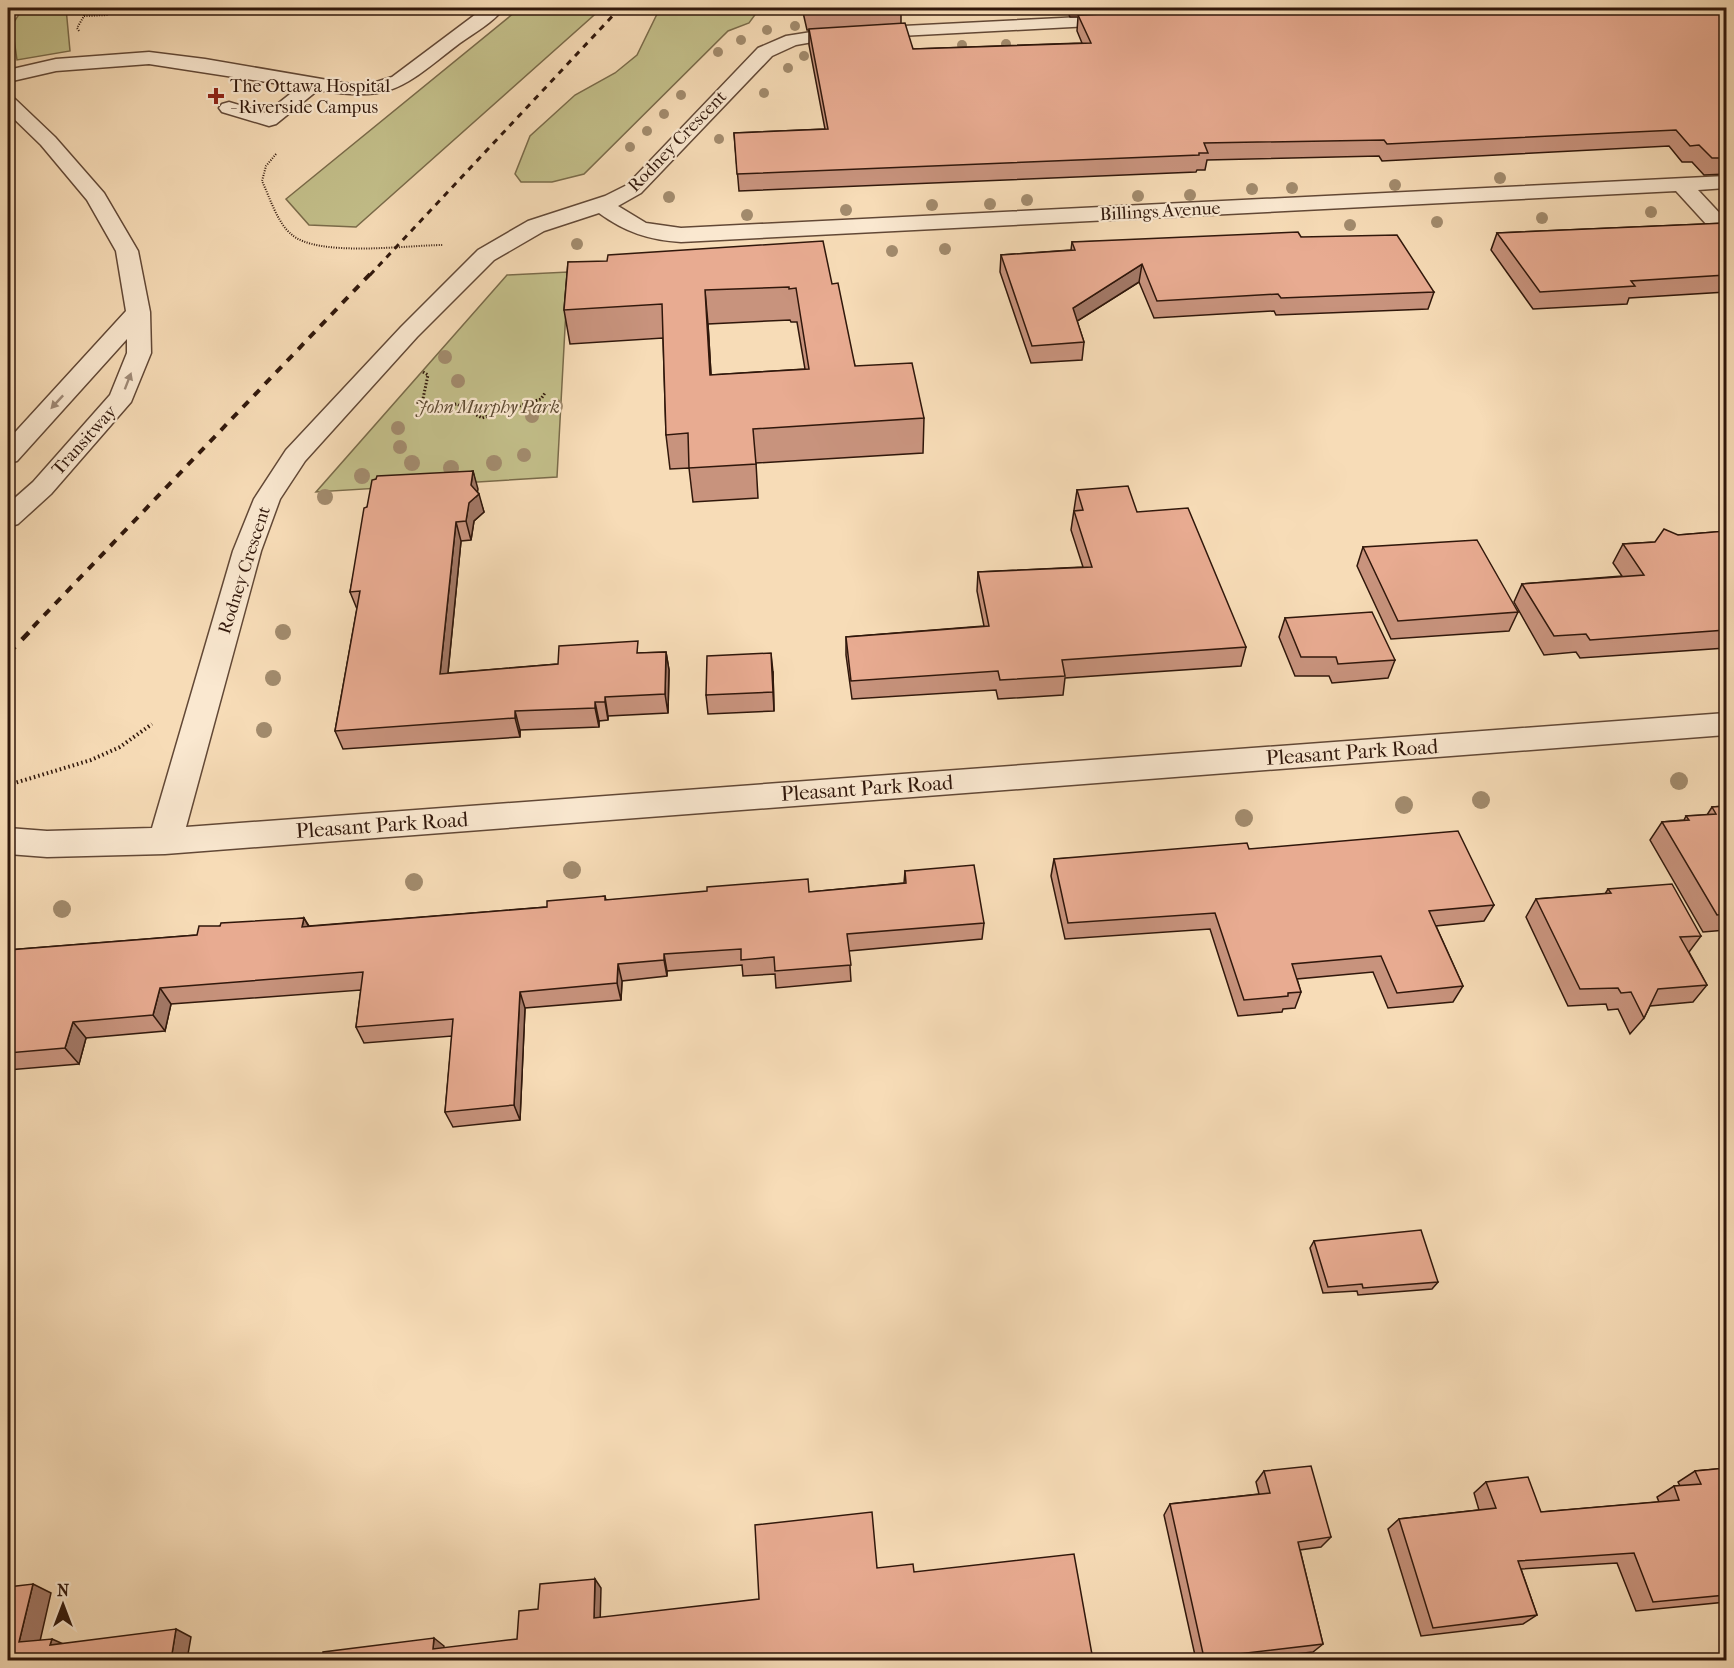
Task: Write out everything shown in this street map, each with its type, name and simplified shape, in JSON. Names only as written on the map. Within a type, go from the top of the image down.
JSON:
[{"type":"street","points":[[8,76],[56,65],[149,58],[361,91],[399,81],[495,8]]},
{"type":"street","points":[[949,28],[965,8]]},
{"type":"street","name":"Rodney Crescent","points":[[165,841],[247,551],[267,499],[295,456],[382,360],[416,324],[493,251],[536,226],[602,205],[634,189],[723,93],[765,52],[778,44],[824,35],[1141,20]]},
{"type":"street","points":[[229,108],[269,120],[314,84]]},
{"type":"street","name":"Transitway","points":[[8,102],[48,141],[96,198],[127,251],[138,312],[139,353],[122,397],[42,488],[8,518]]},
{"type":"street","name":"Billings Avenue","points":[[602,205],[632,227],[655,234],[681,235],[1726,182]]},
{"type":"street","points":[[1682,184],[1726,232]]},
{"type":"street","points":[[8,455],[138,312]]},
{"type":"street","name":"Pleasant Park Road","points":[[8,841],[47,844],[165,841],[1726,724]]},
{"type":"path","points":[[84,16],[108,15]]},
{"type":"path","points":[[280,149],[266,166],[262,181],[291,235],[312,244],[331,247],[439,245],[493,251]]},
{"type":"path","points":[[382,360],[418,368],[428,375],[420,403],[421,408],[457,404],[482,418],[542,399],[545,393]]},
{"type":"path","points":[[8,785],[91,760],[120,747],[159,719]]},
{"type":"green space","points":[[23,8],[66,8],[70,51],[17,60],[12,25]]},
{"type":"green space","points":[[520,8],[602,8],[356,227],[309,225],[286,199]]},
{"type":"green space","points":[[660,8],[760,8],[749,23],[728,31],[584,174],[552,182],[521,182],[515,174],[530,136],[575,95],[615,73],[637,55]]},
{"type":"green space","name":"John Murphy Park","points":[[568,272],[557,477],[316,492],[507,275]]},
{"type":"building","points":[[805,8],[901,8],[806,14]]},
{"type":"building","points":[[1257,8],[1726,8],[1726,158],[1712,158],[1699,145],[1690,146],[1676,130],[1387,144],[1384,140],[1204,143],[1208,153],[1199,153],[1199,155],[737,174],[734,133],[828,129],[809,29],[905,23],[913,49],[1091,43],[1078,15]]},
{"type":"building","points":[[1726,223],[1726,275],[1631,281],[1635,286],[1540,292],[1497,233]]},
{"type":"building","points":[[1298,232],[1301,237],[1397,235],[1434,292],[1281,298],[1278,294],[1157,301],[1142,264],[1073,308],[1084,342],[1032,346],[1001,255],[1075,250],[1072,242]]},
{"type":"building","points":[[823,241],[832,284],[838,283],[855,366],[912,363],[924,418],[753,429],[756,464],[689,468],[688,433],[666,435],[662,304],[564,310],[568,262],[607,261],[608,255]],"holes":[[[789,287],[789,289],[796,288],[809,369],[710,375],[705,290]]]},
{"type":"building","points":[[473,471],[471,485],[479,494],[469,503],[466,521],[456,522],[440,674],[558,664],[559,646],[638,641],[637,653],[666,652],[665,694],[605,697],[605,702],[595,702],[595,708],[515,711],[515,718],[335,731],[360,591],[350,592],[364,508],[367,507],[372,480],[377,476]]},
{"type":"building","points":[[1128,486],[1137,512],[1188,508],[1246,647],[1062,660],[1065,676],[1000,680],[998,671],[851,681],[846,637],[989,626],[978,572],[1092,567],[1074,511],[1083,510],[1077,490]]},
{"type":"building","points":[[1664,529],[1678,535],[1726,531],[1726,630],[1590,640],[1586,634],[1554,636],[1522,584],[1644,575],[1623,544],[1655,542]]},
{"type":"building","points":[[1477,540],[1518,612],[1398,621],[1363,547]]},
{"type":"building","points":[[1372,612],[1395,660],[1338,664],[1336,657],[1301,657],[1285,618]]},
{"type":"building","points":[[771,653],[773,692],[706,695],[707,656]]},
{"type":"building","points":[[1726,806],[1726,914],[1717,915],[1662,822],[1689,820],[1686,816],[1716,814],[1712,807]]},
{"type":"building","points":[[1458,831],[1494,905],[1429,911],[1463,986],[1397,993],[1381,956],[1292,964],[1301,992],[1288,993],[1288,996],[1244,1000],[1215,913],[1068,923],[1054,859],[1247,843],[1249,849]]},
{"type":"building","points":[[974,865],[984,923],[847,934],[851,965],[775,971],[774,957],[741,960],[741,949],[664,954],[664,960],[618,964],[617,983],[520,992],[514,1105],[445,1112],[453,1019],[356,1027],[363,972],[160,988],[153,1015],[73,1022],[65,1048],[8,1053],[8,950],[197,935],[199,926],[220,926],[221,923],[304,918],[302,927],[547,907],[547,901],[605,896],[605,900],[707,891],[707,887],[808,879],[809,892],[906,883],[905,871]]},
{"type":"building","points":[[1672,884],[1701,936],[1680,937],[1707,985],[1658,989],[1644,1018],[1631,992],[1621,993],[1618,988],[1580,989],[1536,899],[1611,893],[1608,889]]},
{"type":"building","points":[[1421,1230],[1438,1282],[1363,1288],[1362,1284],[1328,1287],[1314,1241]]},
{"type":"building","points":[[1311,1466],[1331,1537],[1298,1542],[1323,1644],[1204,1658],[1170,1504],[1270,1493],[1264,1471]]},
{"type":"building","points":[[1726,1468],[1726,1595],[1653,1602],[1634,1553],[1518,1561],[1537,1615],[1433,1628],[1399,1519],[1496,1508],[1486,1482],[1528,1477],[1541,1512],[1679,1500],[1674,1486],[1701,1484],[1695,1471]]},
{"type":"building","points":[[872,1512],[877,1568],[913,1564],[914,1572],[1074,1554],[1093,1660],[272,1660],[434,1638],[433,1649],[517,1639],[519,1611],[538,1609],[540,1584],[595,1579],[594,1618],[759,1599],[755,1525]]},
{"type":"building","points":[[33,1584],[19,1642],[52,1639],[50,1645],[176,1629],[171,1660],[8,1660],[8,1587]]},
{"type":"railway","points":[[370,275],[620,8]]},
{"type":"railway","points":[[33,627],[371,273]]},
{"type":"railway","points":[[8,654],[35,626]]},
{"type":"place","name":"The Ottawa Hospital - Riverside Campus","points":[[216,96]]}]
